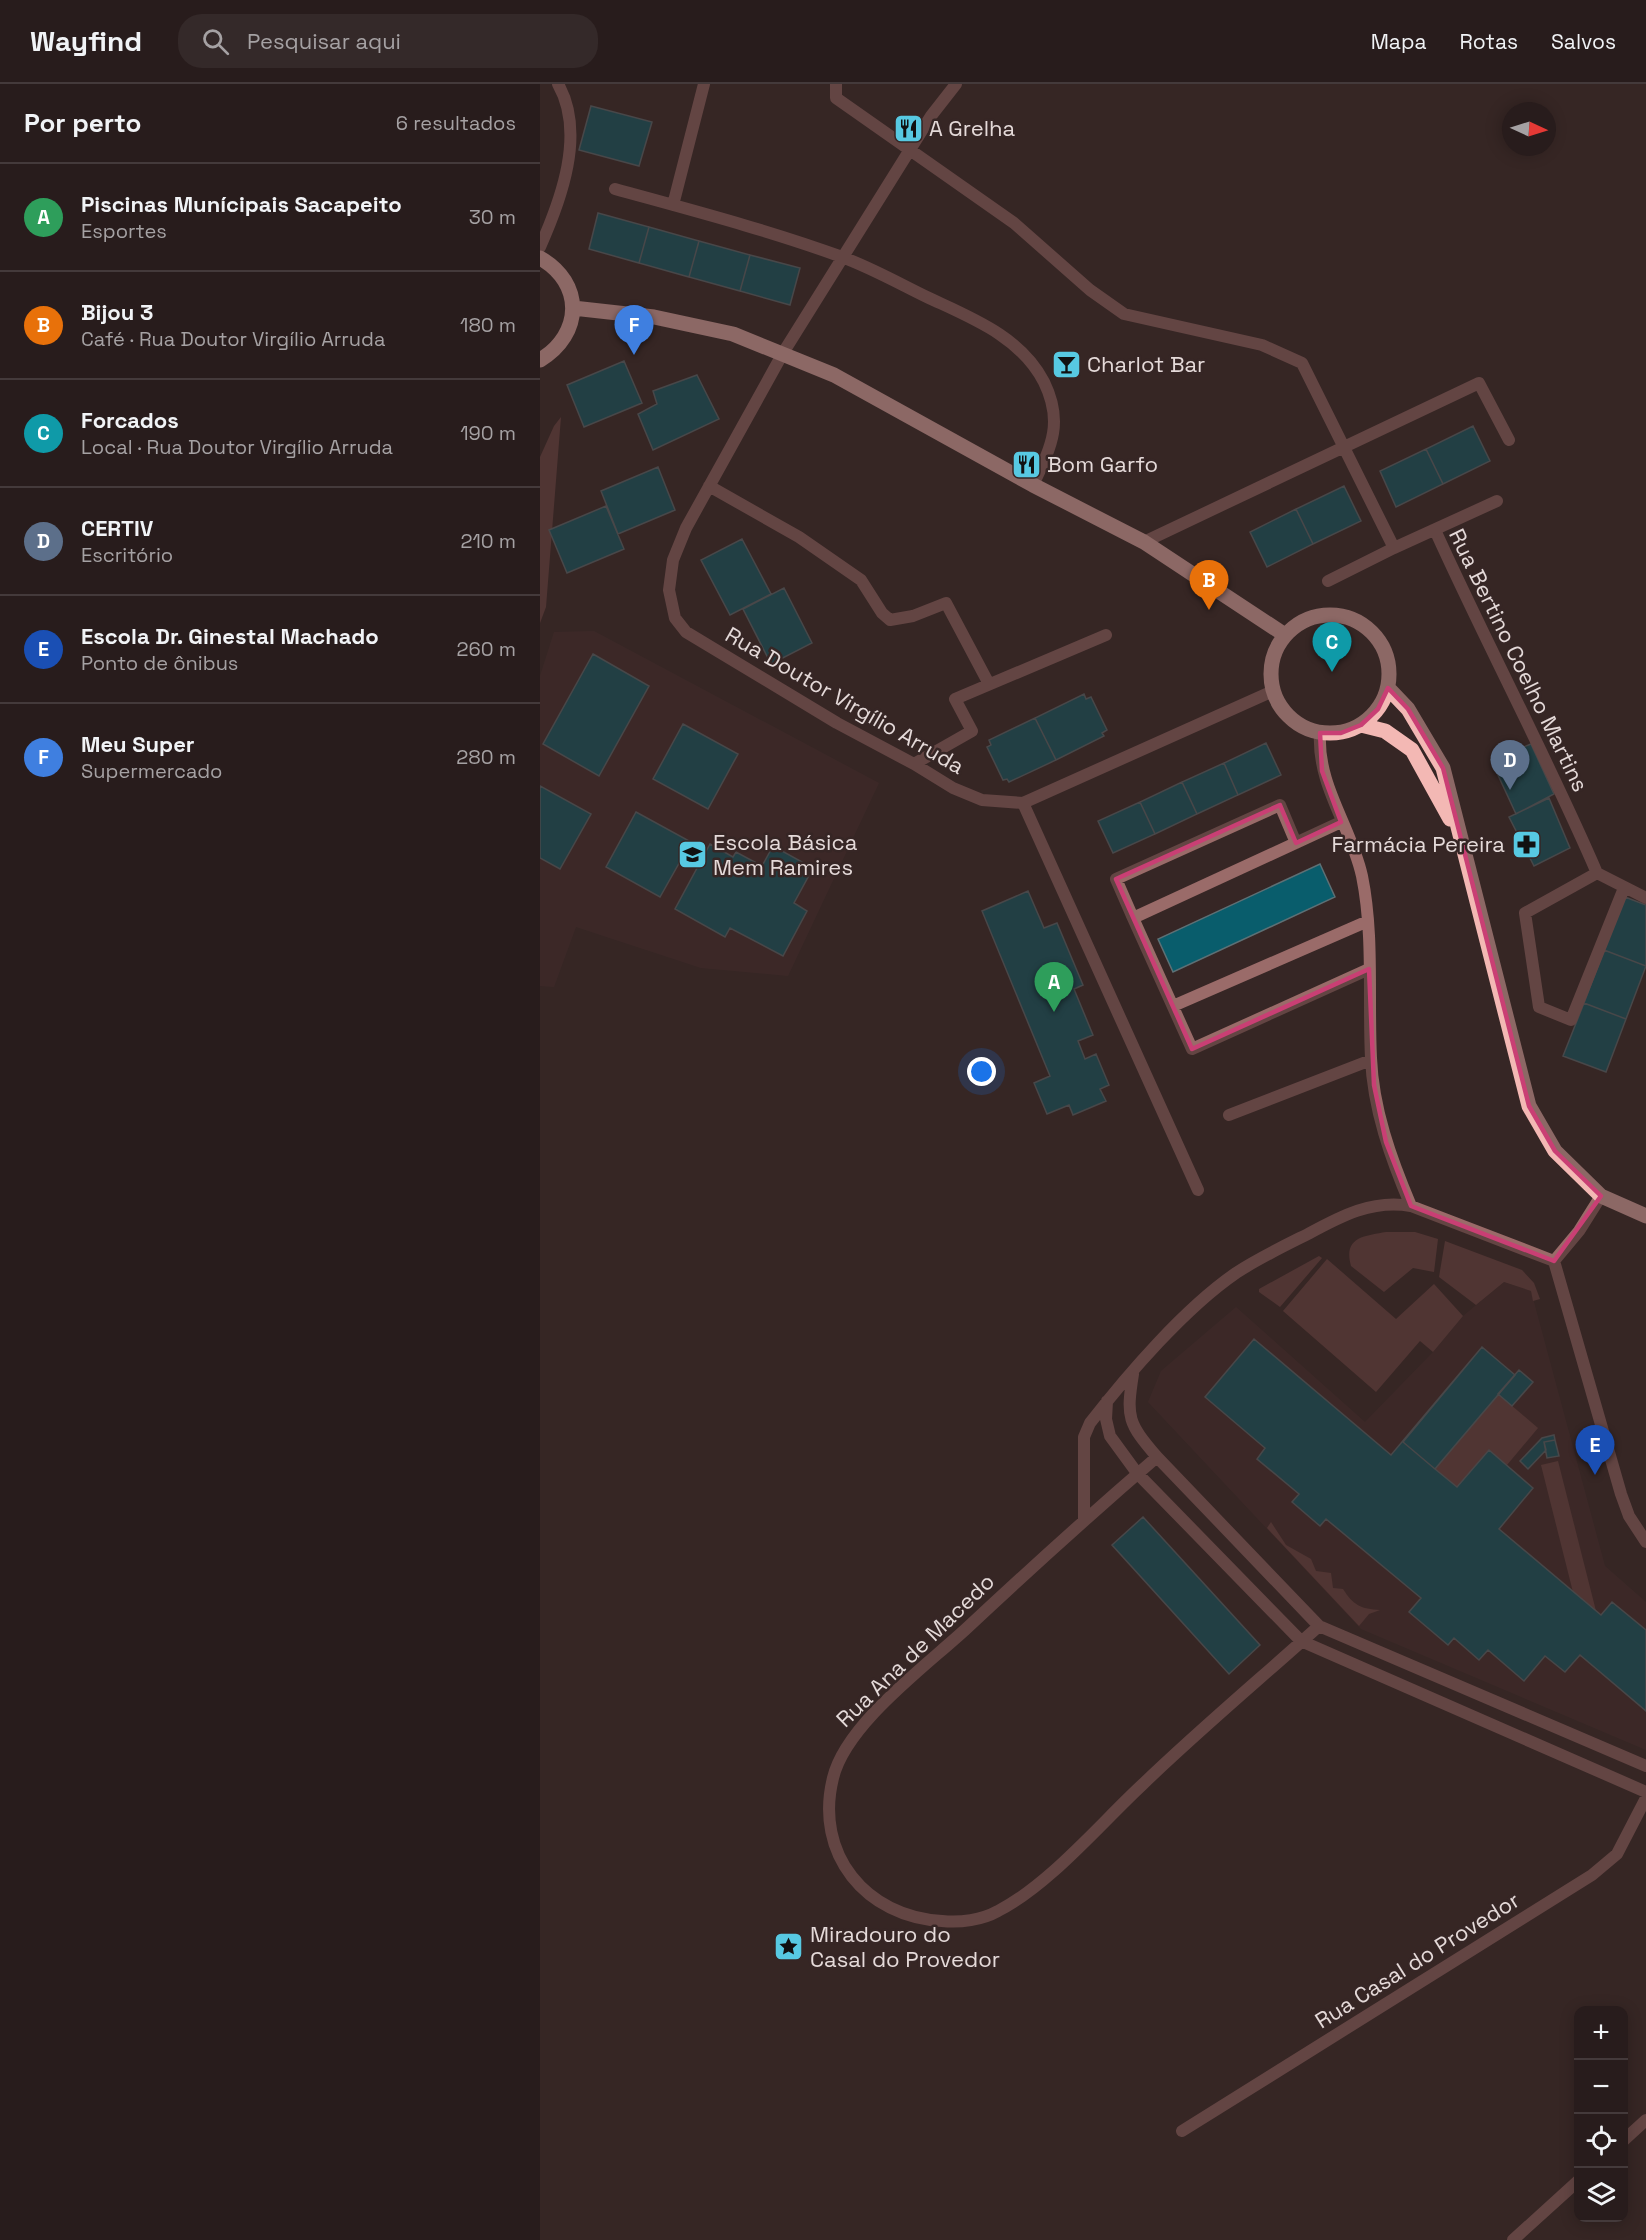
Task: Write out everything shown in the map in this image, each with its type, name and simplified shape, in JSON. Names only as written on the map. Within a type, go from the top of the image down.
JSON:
[{"type":"main road","points":[[540,258],[553,265],[569,286],[573,308],[570,328],[558,348],[540,360]]},
{"type":"main road","points":[[573,308],[654,317],[733,334],[834,375],[1033,485],[1144,542],[1285,635]]},
{"type":"main road","points":[[1319,615],[1338,615],[1357,621],[1373,633],[1384,649],[1389,668],[1388,688],[1378,709],[1361,725],[1341,733],[1320,733],[1299,725],[1283,711],[1273,691],[1270,671],[1275,652],[1285,635],[1300,622],[1319,615]]},
{"type":"main road","points":[[1388,688],[1407,709],[1443,768],[1456,829],[1529,1106],[1555,1151],[1601,1196],[1646,1216]]},
{"type":"main road","points":[[1361,725],[1385,731],[1412,750],[1456,829]]},
{"type":"street","points":[[540,247],[558,208],[569,147],[567,104],[558,84]]},
{"type":"street","points":[[673,205],[704,84]]},
{"type":"street","points":[[836,84],[836,98],[1014,223],[1070,273],[1124,314],[1262,345],[1302,363],[1346,447],[1394,548]]},
{"type":"street","name":"Rua Doutor Virgílio Arruda","points":[[956,84],[932,116],[783,353],[686,528],[673,560],[669,590],[675,618],[686,632],[837,723],[914,764],[953,788],[982,800],[1023,802],[1273,691]]},
{"type":"street","points":[[615,189],[844,258],[973,319],[1015,344],[1026,354],[1044,382],[1055,424],[1053,441],[1033,485]]},
{"type":"street","points":[[1144,542],[1479,383],[1509,440]]},
{"type":"street","points":[[709,486],[799,537],[861,580],[882,613],[890,620],[913,616],[946,603],[988,684]]},
{"type":"street","points":[[1435,530],[1497,501]]},
{"type":"street","name":"Rua Bertino Coelho Martins","points":[[1328,581],[1435,530],[1507,685],[1562,793],[1597,873]]},
{"type":"street","points":[[914,764],[972,731],[956,699],[1106,635]]},
{"type":"street","points":[[1320,733],[1319,752],[1322,771],[1361,873],[1368,921],[1371,1060],[1386,1142],[1411,1206]]},
{"type":"street","points":[[1023,802],[1198,1190]]},
{"type":"street","points":[[1296,843],[1280,805],[1116,879],[1192,1049],[1369,969]]},
{"type":"street","points":[[1133,918],[1341,822]]},
{"type":"street","points":[[1624,888],[1571,1020],[1539,1007],[1525,914],[1597,873],[1646,898]]},
{"type":"street","points":[[1173,1006],[1368,921]]},
{"type":"street","points":[[1230,1114],[1371,1060]]},
{"type":"street","points":[[1554,1261],[1579,1231],[1601,1196]]},
{"type":"street","points":[[1084,1521],[1084,1437],[1107,1401],[1161,1340],[1200,1302],[1236,1273],[1323,1226],[1371,1205],[1391,1203],[1411,1206],[1554,1261]]},
{"type":"street","points":[[1554,1261],[1621,1494],[1629,1516],[1646,1542]]},
{"type":"street","points":[[1133,1374],[1129,1399],[1132,1428],[1156,1457],[1319,1626],[1646,1766]]},
{"type":"street","points":[[1107,1401],[1106,1419],[1110,1436],[1137,1473],[1301,1641],[1646,1792]]},
{"type":"street","name":"Rua Ana de Macedo","points":[[1156,1457],[903,1686],[856,1732],[842,1754],[829,1796],[834,1842],[852,1878],[868,1897],[915,1919],[945,1922],[968,1920],[999,1911],[1066,1859],[1197,1732],[1319,1626]]},
{"type":"street","name":"Rua Casal do Provedor","points":[[1182,2131],[1592,1875],[1617,1854],[1646,1798]]},
{"type":"street","points":[[1628,2136],[1646,2120]]},
{"type":"street","points":[[1513,2240],[1574,2185]]},
{"type":"highlighted area","points":[[1388,688],[1408,709],[1443,768],[1529,1106],[1555,1151],[1601,1196],[1554,1261],[1411,1206],[1386,1142],[1374,1085],[1369,969],[1192,1049],[1116,879],[1280,805],[1296,843],[1341,822],[1322,771],[1320,733],[1341,733],[1361,725],[1378,709]]},
{"type":"shaded area","points":[[561,417],[546,607],[540,623],[540,457],[554,426]]},
{"type":"shaded area","name":"Escola Básica Mem Ramires","points":[[594,631],[879,783],[788,976],[701,968],[576,927],[554,987],[540,986],[540,676],[554,632]]},
{"type":"shaded area","points":[[1386,1232],[1415,1232],[1438,1239],[1434,1272],[1413,1268],[1384,1292],[1351,1266],[1350,1249],[1357,1240]]},
{"type":"shaded area","points":[[1445,1241],[1522,1270],[1534,1283],[1540,1299],[1533,1301],[1531,1291],[1504,1282],[1476,1305],[1439,1277]]},
{"type":"shaded area","points":[[1319,1256],[1322,1258],[1280,1307],[1259,1292],[1259,1289]]},
{"type":"shaded area","points":[[1327,1259],[1396,1319],[1434,1284],[1463,1316],[1433,1352],[1420,1341],[1376,1392],[1283,1311]]},
{"type":"shaded area","points":[[1504,1282],[1531,1291],[1605,1566],[1646,1602],[1646,1750],[1361,1629],[1148,1402],[1161,1371],[1236,1307],[1365,1422],[1433,1352],[1463,1316]]},
{"type":"shaded area","points":[[1498,1394],[1538,1428],[1507,1465],[1489,1450],[1457,1487],[1435,1469]]},
{"type":"shaded area","points":[[1558,1461],[1596,1611],[1573,1592],[1541,1465]]},
{"type":"shaded area","points":[[1271,1522],[1286,1545],[1311,1559],[1316,1571],[1331,1573],[1333,1588],[1343,1589],[1358,1605],[1380,1610],[1369,1614],[1359,1626],[1267,1528]]},
{"type":"building","points":[[591,106],[652,122],[639,166],[579,150]]},
{"type":"building","points":[[598,213],[649,227],[639,263],[589,249]]},
{"type":"building","points":[[649,227],[699,241],[689,277],[639,263]]},
{"type":"building","points":[[699,241],[750,255],[740,291],[689,277]]},
{"type":"building","points":[[750,255],[800,268],[790,305],[740,291]]},
{"type":"building","points":[[624,361],[642,403],[584,427],[567,385]]},
{"type":"building","points":[[697,375],[719,419],[653,450],[638,414],[657,404],[653,391]]},
{"type":"building","points":[[1473,426],[1490,461],[1443,484],[1426,449]]},
{"type":"building","points":[[1426,449],[1443,484],[1396,507],[1380,471]]},
{"type":"building","points":[[658,467],[675,510],[618,534],[601,491]]},
{"type":"building","points":[[1344,486],[1361,521],[1313,544],[1296,509]]},
{"type":"building","points":[[606,506],[624,549],[567,573],[549,530]]},
{"type":"building","points":[[1296,509],[1313,544],[1267,567],[1250,532]]},
{"type":"building","points":[[742,539],[771,594],[730,615],[701,560]]},
{"type":"building","points":[[784,588],[812,643],[771,664],[743,609]]},
{"type":"building","points":[[593,654],[649,686],[599,776],[543,744]]},
{"type":"building","points":[[1084,694],[1086,699],[1091,697],[1107,730],[1102,733],[1104,736],[1056,760],[1035,718]]},
{"type":"building","points":[[1035,718],[1056,760],[1009,782],[1007,779],[1003,780],[987,747],[991,745],[989,740]]},
{"type":"building","points":[[683,724],[738,754],[708,809],[653,779]]},
{"type":"building","points":[[1266,743],[1281,775],[1238,795],[1224,763]]},
{"type":"building","points":[[1531,744],[1554,794],[1516,814],[1491,760]]},
{"type":"building","points":[[1224,763],[1238,795],[1197,814],[1182,782]]},
{"type":"building","points":[[1182,782],[1197,814],[1155,834],[1140,802]]},
{"type":"building","points":[[540,786],[591,814],[560,869],[540,858]]},
{"type":"building","points":[[1549,798],[1570,848],[1534,866],[1509,817]]},
{"type":"building","points":[[1140,802],[1155,834],[1113,853],[1098,821]]},
{"type":"building","points":[[636,812],[691,842],[660,897],[606,867]]},
{"type":"building","points":[[710,844],[733,857],[736,852],[762,866],[773,846],[813,868],[794,903],[807,911],[783,956],[730,928],[725,937],[675,909]]},
{"type":"building","points":[[1320,864],[1335,897],[1173,972],[1158,939]]},
{"type":"building","points":[[1028,891],[1044,928],[1057,923],[1083,985],[1074,989],[1093,1035],[1078,1041],[1085,1059],[1096,1054],[1109,1085],[1100,1089],[1106,1101],[1073,1115],[1069,1105],[1047,1114],[1034,1083],[1050,1076],[982,911]]},
{"type":"building","points":[[1625,897],[1646,905],[1646,966],[1604,950]]},
{"type":"building","points":[[1604,950],[1646,966],[1626,1019],[1584,1003]]},
{"type":"building","points":[[1584,1003],[1626,1019],[1606,1072],[1563,1056]]},
{"type":"building","points":[[1254,1339],[1391,1455],[1482,1347],[1515,1375],[1435,1469],[1457,1487],[1489,1450],[1533,1488],[1499,1529],[1601,1615],[1612,1602],[1646,1630],[1646,1711],[1580,1655],[1565,1672],[1545,1656],[1524,1681],[1488,1650],[1479,1660],[1454,1638],[1448,1645],[1409,1612],[1421,1598],[1326,1519],[1320,1526],[1292,1502],[1299,1494],[1257,1459],[1265,1448],[1205,1397]]},
{"type":"building","points":[[1482,1347],[1515,1375],[1435,1469],[1403,1442]]},
{"type":"building","points":[[1519,1370],[1533,1382],[1512,1406],[1498,1394]]},
{"type":"building","points":[[1554,1435],[1555,1440],[1544,1442],[1546,1450],[1528,1469],[1520,1461],[1542,1438]]},
{"type":"building","points":[[1555,1440],[1559,1456],[1547,1458],[1544,1442]]},
{"type":"building","points":[[1143,1517],[1260,1645],[1229,1674],[1112,1545]]},
{"type":"place","name":"A Grelha","points":[[908,128]]},
{"type":"place","name":"Meu Super","points":[[634,355]]},
{"type":"place","name":"Charlot Bar","points":[[1066,364]]},
{"type":"place","name":"Bom Garfo","points":[[1026,464]]},
{"type":"place","name":"Bijou 3","points":[[1209,610]]},
{"type":"place","name":"Forcados","points":[[1332,672]]},
{"type":"place","name":"CERTIV","points":[[1510,790]]},
{"type":"place","name":"Farmácia Pereira","points":[[1526,844]]},
{"type":"place","name":"Escola Básica Mem Ramires","points":[[692,855]]},
{"type":"place","name":"Piscinas Munícipais Sacapeito","points":[[1054,1012]]},
{"type":"place","name":"Escola Dr. Ginestal Machado","points":[[1595,1475]]},
{"type":"place","name":"Miradouro do Casal do Provedor","points":[[789,1947]]}]
